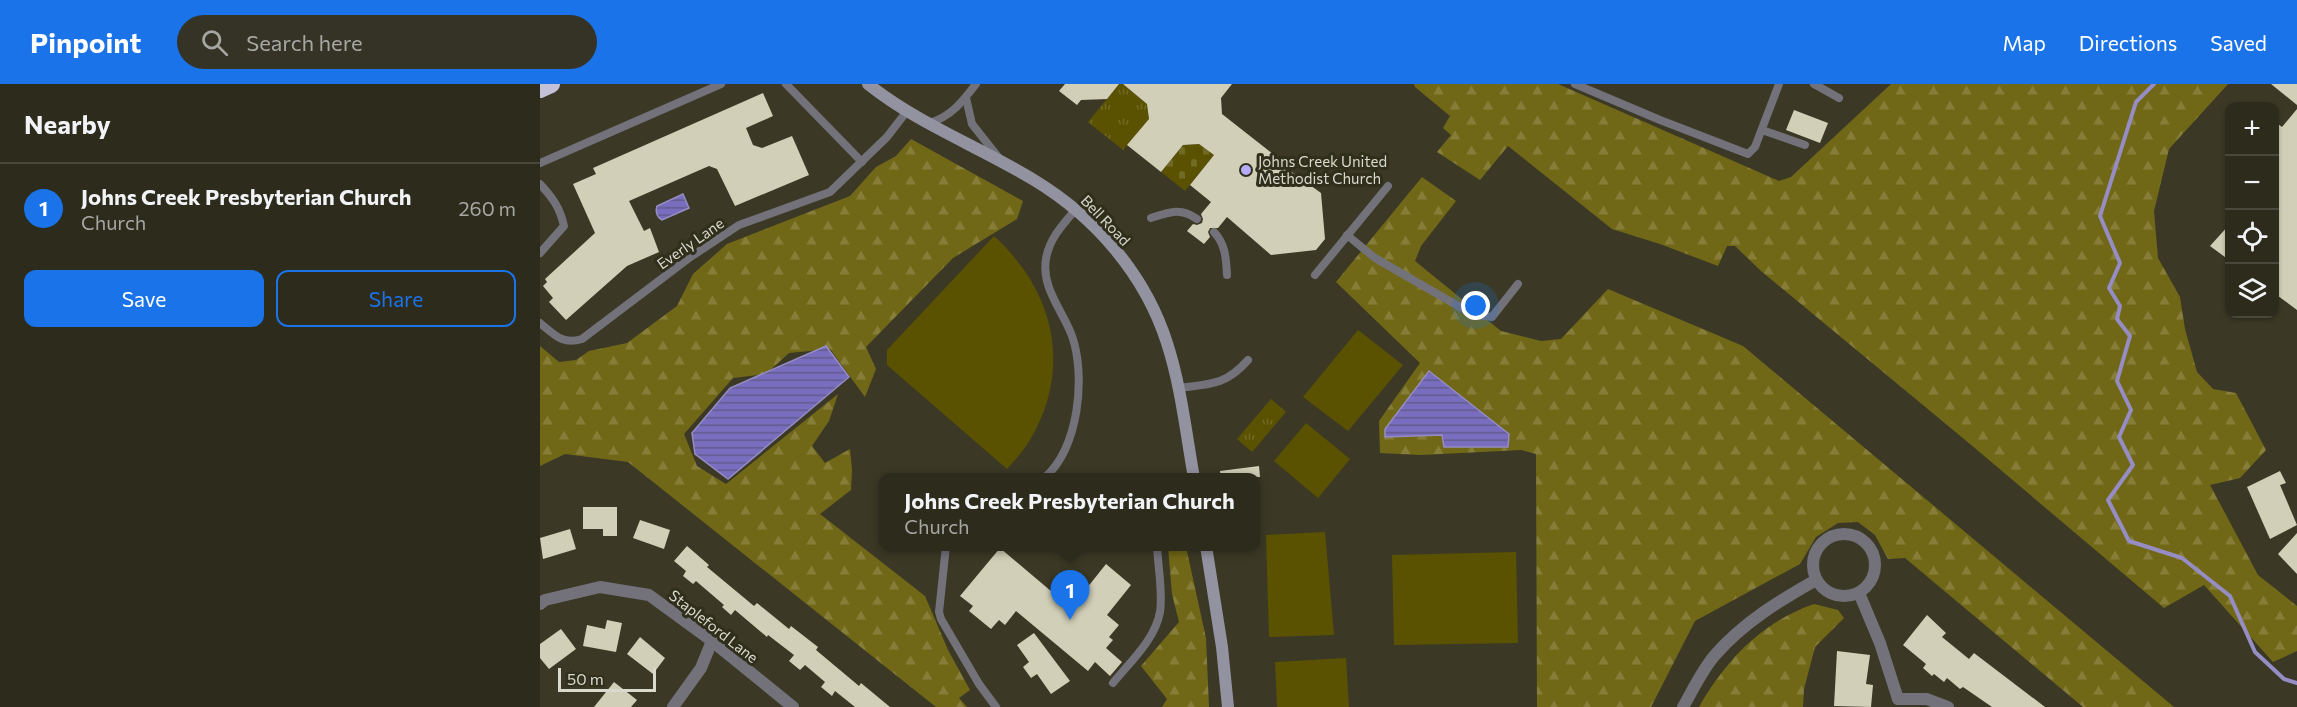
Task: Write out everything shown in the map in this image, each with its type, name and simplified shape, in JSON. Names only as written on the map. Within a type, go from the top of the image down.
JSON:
[{"type":"highway","points":[[540,89],[551,84]]},
{"type":"street","name":"Bell Road","points":[[868,84],[907,111],[1035,180],[1076,209],[1113,246],[1145,293],[1166,340],[1178,388],[1193,473]]},
{"type":"street","points":[[1839,535],[1856,537],[1870,548],[1875,564],[1871,581],[1858,593],[1851,596],[1836,596],[1823,589],[1816,580],[1814,555],[1823,542],[1839,535]]},
{"type":"street","points":[[1207,551],[1222,646],[1228,707]]},
{"type":"street","points":[[1683,707],[1713,656],[1738,632],[1765,609],[1816,580]]},
{"type":"street","name":"Stapleford Lane","points":[[540,604],[544,600],[600,587],[650,595],[712,641],[793,707]]},
{"type":"street","points":[[1858,593],[1880,643],[1897,703],[1927,699],[1948,707]]},
{"type":"street","points":[[672,707],[701,668],[712,641]]},
{"type":"lane","points":[[540,163],[721,84]]},
{"type":"lane","points":[[786,84],[862,162]]},
{"type":"lane","points":[[929,123],[941,119],[966,98],[976,84]]},
{"type":"lane","points":[[1575,84],[1748,154],[1752,152],[1762,130],[1779,84]]},
{"type":"lane","points":[[1814,84],[1839,98]]},
{"type":"lane","points":[[966,98],[972,124],[1003,162]]},
{"type":"lane","name":"Everly Lane","points":[[540,323],[557,338],[571,343],[582,339],[689,258],[739,225],[830,192],[887,137],[907,111]]},
{"type":"lane","points":[[1762,130],[1805,146]]},
{"type":"lane","points":[[540,184],[554,199],[561,211],[564,226],[540,253]]},
{"type":"lane","points":[[1315,275],[1388,186]]},
{"type":"lane","points":[[1048,473],[1055,467],[1072,429],[1079,380],[1075,348],[1065,319],[1052,297],[1045,266],[1050,244],[1058,229],[1076,209]]},
{"type":"lane","points":[[1151,218],[1176,210],[1189,213],[1197,219]]},
{"type":"lane","points":[[1214,232],[1222,240],[1226,254],[1227,275]]},
{"type":"lane","points":[[1347,235],[1376,258],[1472,314],[1492,317],[1518,284]]},
{"type":"lane","points":[[1178,388],[1214,383],[1232,377],[1248,360]]},
{"type":"lane","points":[[945,551],[939,612],[945,627],[979,684],[996,707]]},
{"type":"lane","points":[[1113,683],[1151,636],[1158,621],[1160,603],[1157,551]]},
{"type":"green space","points":[[1119,84],[1123,84],[1147,104],[1149,119],[1123,150],[1088,122]]},
{"type":"green space","points":[[1414,84],[1558,84],[1779,181],[1791,177],[1891,84],[2228,84],[2169,149],[2154,211],[2158,258],[2180,297],[2185,329],[2197,372],[2213,389],[2236,393],[2266,450],[2240,478],[2210,485],[2258,575],[2297,606],[2297,651],[2273,662],[2204,585],[2164,608],[1761,271],[1735,246],[1727,246],[1718,266],[1612,229],[1508,146],[1480,180],[1437,152],[1451,135],[1443,128],[1450,116]]},
{"type":"green space","points":[[911,139],[1023,201],[1017,219],[953,258],[866,347],[876,369],[865,397],[830,349],[789,353],[766,374],[733,378],[684,434],[697,466],[726,484],[838,394],[829,421],[812,446],[825,463],[850,449],[851,490],[820,514],[925,596],[948,650],[970,690],[959,698],[967,707],[936,707],[628,462],[565,454],[540,466],[540,346],[559,362],[576,360],[589,351],[627,343],[677,306],[693,274],[727,244],[850,196],[876,167],[896,156]]},
{"type":"green space","points":[[1199,144],[1214,155],[1185,191],[1161,172],[1183,145]]},
{"type":"green space","points":[[1422,177],[1456,201],[1421,246],[1415,261],[1501,331],[1541,341],[1561,339],[1608,289],[1743,346],[2174,707],[2083,707],[1905,558],[1888,559],[1875,535],[1858,522],[1838,523],[1816,537],[1800,564],[1695,621],[1651,707],[1537,707],[1536,454],[1521,450],[1421,455],[1380,453],[1379,421],[1420,363],[1336,282]]},
{"type":"green space","points":[[994,236],[1015,258],[1031,281],[1043,305],[1051,331],[1053,358],[1051,385],[1043,413],[1028,444],[1007,469],[887,365],[887,350]]},
{"type":"green space","points":[[1358,330],[1403,365],[1348,431],[1303,397]]},
{"type":"green space","points":[[1271,399],[1286,412],[1252,452],[1237,439]]},
{"type":"green space","points":[[1306,423],[1350,459],[1318,498],[1274,461]]},
{"type":"green space","points":[[1325,532],[1334,635],[1269,637],[1266,535]]},
{"type":"green space","points":[[1168,551],[1187,551],[1206,638],[1209,707],[1162,707],[1167,699],[1141,666],[1179,622],[1172,594]]},
{"type":"green space","points":[[1516,552],[1518,643],[1394,645],[1392,555]]},
{"type":"green space","points":[[1814,604],[1838,610],[1844,618],[1815,647],[1804,689],[1803,707],[1699,707],[1721,674],[1747,645],[1778,621]]},
{"type":"green space","points":[[1346,658],[1349,707],[1277,707],[1275,662]]},
{"type":"shaded area","points":[[683,194],[689,208],[662,220],[656,212],[657,206]]},
{"type":"shaded area","points":[[826,346],[849,377],[728,479],[695,454],[692,433],[730,388]]},
{"type":"shaded area","points":[[1429,371],[1509,434],[1508,447],[1444,447],[1442,435],[1385,437],[1385,429]]},
{"type":"building","points":[[1065,84],[1119,84],[1107,99],[1081,100],[1077,105],[1059,91]]},
{"type":"building","name":"Johns Creek United Methodist Church","points":[[1123,84],[1232,84],[1221,98],[1222,114],[1273,154],[1271,157],[1321,193],[1325,239],[1316,250],[1271,255],[1227,217],[1218,228],[1210,228],[1208,232],[1210,237],[1204,244],[1187,231],[1193,224],[1202,223],[1201,214],[1211,202],[1190,185],[1214,155],[1199,144],[1183,145],[1161,172],[1127,145],[1149,119],[1147,104]]},
{"type":"building","points":[[2271,84],[2297,84],[2297,105]]},
{"type":"building","points":[[763,93],[773,116],[746,128],[753,145],[762,148],[792,136],[809,175],[735,206],[717,169],[709,166],[629,201],[644,231],[650,228],[659,252],[627,266],[566,320],[549,302],[553,298],[543,286],[547,282],[545,279],[595,233],[573,184],[596,174],[593,168]]},
{"type":"building","points":[[2297,109],[2297,310],[2279,297],[2279,125],[2282,127]]},
{"type":"building","points":[[1794,110],[1828,123],[1820,143],[1786,130]]},
{"type":"building","points":[[2225,229],[2225,257],[2210,246]]},
{"type":"building","points":[[1259,466],[1260,473],[1220,473],[1220,471]]},
{"type":"building","points":[[2280,471],[2286,483],[2280,485],[2297,525],[2270,539],[2247,487]]},
{"type":"building","points":[[583,507],[617,507],[617,536],[603,536],[603,529],[583,529]]},
{"type":"building","points":[[640,520],[670,530],[664,549],[633,538]]},
{"type":"building","points":[[570,529],[576,549],[543,559],[540,538]]},
{"type":"building","points":[[2297,533],[2297,574],[2278,554]]},
{"type":"building","points":[[687,546],[709,565],[707,567],[754,606],[757,603],[789,629],[791,626],[818,647],[816,650],[859,686],[861,683],[890,707],[855,707],[835,691],[832,696],[821,687],[825,682],[805,665],[800,670],[789,661],[794,655],[768,635],[767,637],[735,610],[731,615],[722,607],[724,605],[696,581],[693,584],[683,576],[686,571],[674,561]]},
{"type":"building","points":[[998,551],[1004,551],[1071,608],[1106,564],[1131,585],[1107,615],[1119,625],[1109,637],[1113,640],[1106,648],[1122,662],[1110,676],[1095,662],[1088,671],[1016,611],[1005,625],[999,620],[991,629],[969,611],[973,606],[960,596]]},
{"type":"building","points":[[1927,615],[1946,633],[1942,637],[1969,659],[1974,653],[2045,707],[1992,707],[1963,687],[1960,689],[1947,678],[1944,682],[1934,674],[1932,676],[1923,668],[1926,664],[1903,645]]},
{"type":"building","points":[[607,620],[622,623],[616,652],[583,646],[587,625],[605,629]]},
{"type":"building","points":[[561,629],[576,649],[549,669],[540,658],[540,644]]},
{"type":"building","points":[[1034,633],[1070,681],[1051,694],[1037,674],[1031,678],[1023,667],[1029,662],[1017,645]]},
{"type":"building","points":[[640,637],[665,658],[653,674],[627,654]]},
{"type":"building","points":[[1837,651],[1870,655],[1866,684],[1873,685],[1871,707],[1834,706]]},
{"type":"building","points":[[614,682],[637,700],[631,707],[594,707]]},
{"type":"waterway","points":[[2154,84],[2136,102],[2100,216],[2120,263],[2109,288],[2120,306],[2117,319],[2130,336],[2117,381],[2131,410],[2119,437],[2133,465],[2108,500],[2129,541],[2182,558],[2230,596],[2255,652],[2284,679],[2297,683]]},
{"type":"place","name":"Johns Creek United Methodist Church","points":[[1246,170]]},
{"type":"place","name":"Johns Creek Presbyterian Church","points":[[1070,620]]}]
